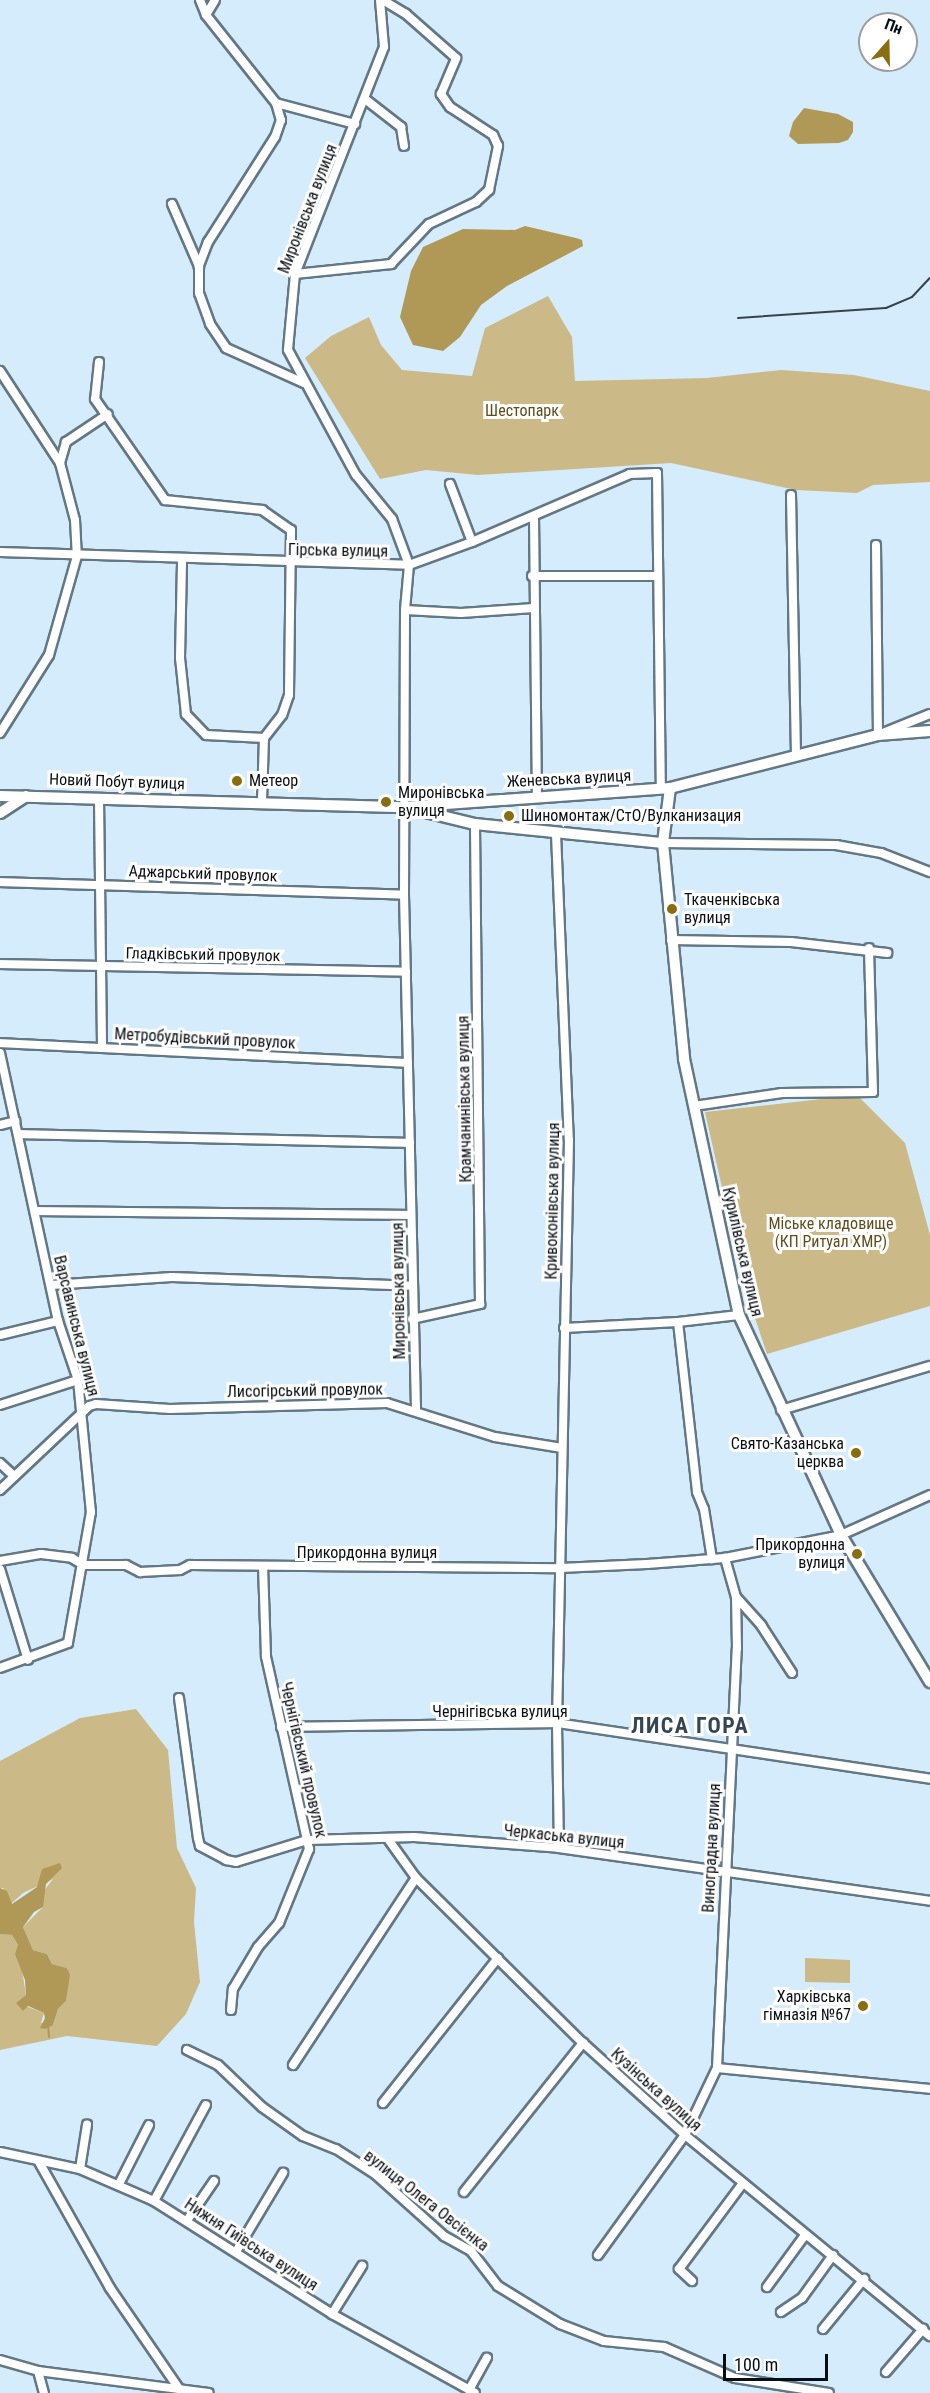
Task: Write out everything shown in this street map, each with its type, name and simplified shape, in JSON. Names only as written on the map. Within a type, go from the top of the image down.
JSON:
[{"type":"main road","name":"Женевська вулиця","points":[[204,800],[404,807],[537,795],[666,788],[878,735],[930,731]]},
{"type":"main road","name":"Курилівська вулиця","points":[[666,788],[663,843],[684,1059],[739,1315],[841,1536],[930,1682]]},
{"type":"main road","name":"Новий Побут вулиця","points":[[0,795],[204,800]]},
{"type":"main road","name":"Новий Побут вулиця","points":[[0,813],[29,795]]},
{"type":"main road","points":[[404,807],[475,824],[556,834],[663,843]]},
{"type":"street","points":[[199,266],[208,242],[275,137],[281,120],[276,103],[206,15],[200,0]]},
{"type":"street","points":[[206,15],[215,0]]},
{"type":"street","points":[[295,274],[390,264],[429,224],[453,215],[489,190],[498,146],[487,128],[450,107],[441,94],[456,58],[406,14],[382,0]]},
{"type":"street","name":"Миронівська вулиця","points":[[382,0],[384,47],[295,274],[288,351],[356,476],[392,519],[409,565],[405,610],[404,896],[412,1319],[416,1409]]},
{"type":"street","points":[[365,99],[401,127],[404,146]]},
{"type":"street","points":[[276,103],[355,124]]},
{"type":"street","points":[[172,204],[199,266],[203,303],[210,324],[226,348],[304,383]]},
{"type":"street","points":[[99,362],[94,378],[95,399],[108,414],[165,500],[262,510],[291,530],[293,564],[289,695],[282,715],[264,738],[262,801]]},
{"type":"street","points":[[0,371],[60,463],[75,519],[77,556],[49,655],[0,733]]},
{"type":"street","points":[[60,463],[66,442],[108,414]]},
{"type":"street","name":"Гірська вулиця","points":[[0,552],[77,556],[108,553],[182,560],[293,564],[409,565],[472,542],[630,474],[657,473],[656,576]]},
{"type":"street","points":[[450,484],[472,542]]},
{"type":"street","points":[[791,495],[796,756]]},
{"type":"street","points":[[534,516],[532,576],[537,795]]},
{"type":"street","points":[[876,545],[878,735],[930,714]]},
{"type":"street","points":[[182,560],[180,658],[186,714],[206,735],[264,738]]},
{"type":"street","points":[[532,576],[656,576],[666,788]]},
{"type":"street","points":[[405,610],[461,613],[534,608]]},
{"type":"street","points":[[99,798],[98,884],[102,1048]]},
{"type":"street","name":"Крамчанинівська вулиця","points":[[412,1319],[480,1304],[475,824]]},
{"type":"street","name":"Кривоконівська вулиця","points":[[556,834],[569,1140],[557,1723],[559,1848]]},
{"type":"street","points":[[663,843],[836,845],[881,853],[930,872]]},
{"type":"street","name":"Аджарський провулок","points":[[0,882],[404,896]]},
{"type":"street","points":[[671,940],[791,942],[869,948],[886,953]]},
{"type":"street","points":[[693,1106],[782,1093],[873,1092],[869,948]]},
{"type":"street","name":"Гладківський провулок","points":[[0,964],[406,972]]},
{"type":"street","name":"Метробудівський провулок","points":[[0,1043],[408,1063]]},
{"type":"street","name":"Варсавинська вулиця","points":[[0,1053],[58,1321],[78,1380],[91,1512],[68,1642],[28,1660],[0,1668]]},
{"type":"street","points":[[0,1125],[16,1121]]},
{"type":"street","points":[[19,1134],[410,1143]]},
{"type":"street","points":[[36,1211],[411,1215]]},
{"type":"street","points":[[51,1285],[172,1277],[412,1286]]},
{"type":"street","points":[[564,1328],[678,1322],[739,1315]]},
{"type":"street","points":[[0,1335],[58,1321]]},
{"type":"street","points":[[678,1322],[697,1492],[704,1509],[712,1559]]},
{"type":"street","points":[[781,1410],[930,1366]]},
{"type":"street","points":[[0,1405],[78,1380]]},
{"type":"street","name":"Лисогірський провулок","points":[[83,1413],[96,1404],[121,1403],[170,1408],[387,1403],[416,1409],[495,1437],[562,1448]]},
{"type":"street","points":[[0,1490],[83,1413]]},
{"type":"street","points":[[0,1463],[14,1476]]},
{"type":"street","name":"Прикордонна вулиця","points":[[0,1561],[41,1554],[72,1558],[83,1565],[126,1565],[140,1572],[180,1570],[190,1565],[560,1568],[712,1559],[841,1536],[930,1495]]},
{"type":"street","name":"Виноградна вулиця","points":[[598,2256],[685,2135],[717,2068],[736,1597],[725,1558]]},
{"type":"street","name":"Чернігівський провулок","points":[[231,2010],[233,1989],[246,1964],[279,1923],[293,1895],[309,1849],[266,1656],[264,1567]]},
{"type":"street","points":[[0,1569],[28,1660]]},
{"type":"street","points":[[736,1597],[760,1625],[792,1673]]},
{"type":"street","name":"Черкаська вулиця","points":[[179,1698],[200,1846],[236,1863],[308,1840],[388,1839],[559,1848],[724,1869],[930,1901]]},
{"type":"street","name":"Чернігівська вулиця","points":[[281,1727],[557,1723],[731,1752],[930,1779]]},
{"type":"street","name":"Кузінська вулиця","points":[[388,1839],[416,1878],[583,2043],[685,2135],[805,2235],[864,2279],[930,2336]]},
{"type":"street","points":[[293,2065],[416,1878]]},
{"type":"street","points":[[383,2103],[498,1958]]},
{"type":"street","points":[[464,2192],[583,2043]]},
{"type":"street","name":"вулиця Олега Овсієнка","points":[[187,2050],[218,2065],[262,2107],[303,2136],[329,2145],[375,2174],[444,2236],[471,2251],[498,2286],[560,2324],[604,2341],[664,2347],[735,2378],[829,2393]]},
{"type":"street","points":[[717,2068],[930,2089]]},
{"type":"street","points":[[154,2201],[206,2105]]},
{"type":"street","points":[[80,2169],[87,2125]]},
{"type":"street","points":[[119,2184],[149,2125]]},
{"type":"street","name":"Нижня Гиївська вулиця","points":[[0,2152],[80,2169],[154,2201],[237,2250],[332,2314],[472,2392]]},
{"type":"street","points":[[39,2162],[49,2187],[110,2288],[179,2390]]},
{"type":"street","points":[[237,2250],[283,2173]]},
{"type":"street","points":[[188,2219],[214,2181]]},
{"type":"street","points":[[692,2281],[679,2268],[743,2183]]},
{"type":"street","points":[[767,2287],[805,2235]]},
{"type":"street","points":[[781,2312],[802,2298],[833,2255]]},
{"type":"street","points":[[332,2314],[362,2266]]},
{"type":"street","points":[[823,2329],[864,2279]]},
{"type":"street","points":[[886,2372],[923,2330]]},
{"type":"street","points":[[0,2352],[3,2361],[38,2371],[209,2393]]},
{"type":"street","points":[[472,2392],[487,2358]]},
{"type":"street","points":[[38,2371],[44,2393]]},
{"type":"green space","name":"Шестопарк","points":[[548,296],[572,337],[575,381],[707,378],[781,370],[854,375],[930,391],[930,482],[873,485],[857,493],[796,490],[671,463],[478,475],[426,470],[380,479],[305,358],[331,336],[369,317],[381,345],[402,370],[472,376],[485,328]]},
{"type":"green space","name":"Міське кладовище (КП Ритуал ХМР)","points":[[857,1095],[905,1143],[930,1235],[930,1306],[767,1354],[744,1285],[705,1112]]},
{"type":"green space","points":[[136,1709],[168,1750],[177,1848],[196,1888],[194,1922],[200,1982],[186,2014],[157,2046],[67,2036],[0,2050],[0,1934],[12,1935],[18,1945],[26,1995],[17,2003],[44,2013],[41,2023],[53,2025],[58,2009],[66,2001],[69,1975],[67,1968],[52,1964],[47,1954],[33,1950],[23,1927],[43,1907],[43,1892],[53,1879],[23,1893],[11,1904],[3,1888],[0,1888],[0,1761],[80,1718]]},
{"type":"green space","points":[[805,1958],[850,1960],[850,1983],[805,1982]]},
{"type":"shaded area","points":[[804,108],[838,114],[853,122],[853,132],[848,140],[839,143],[798,144],[789,136],[793,122]]},
{"type":"shaded area","points":[[525,226],[582,240],[583,246],[507,286],[481,305],[460,337],[443,351],[413,345],[400,317],[411,271],[423,247],[463,229],[515,230]]},
{"type":"shaded area","points":[[60,1863],[62,1868],[46,1884],[43,1907],[34,1912],[23,1927],[33,1950],[47,1954],[52,1964],[67,1968],[70,1975],[66,2001],[58,2009],[53,2025],[45,2029],[40,2028],[45,2018],[44,2013],[28,2006],[23,2011],[16,2003],[26,1995],[25,1980],[15,1954],[18,1945],[12,1935],[0,1934],[0,1888],[7,1891],[12,1904],[37,1887],[42,1869]]},
{"type":"waterway","points":[[48,2025],[49,2037]]},
{"type":"railway","points":[[738,318],[886,308],[912,297],[930,278]]},
{"type":"place","name":"Метеор","points":[[237,781]]},
{"type":"place","name":"Миронівська вулиця","points":[[386,802]]},
{"type":"place","name":"Шиномонтаж/СтО/Вулканизация","points":[[509,816]]},
{"type":"place","name":"Ткаченківська вулиця","points":[[672,909]]},
{"type":"place","name":"Свято-Казанська церква","points":[[856,1453]]},
{"type":"place","name":"Прикордонна вулиця","points":[[857,1554]]},
{"type":"place","name":"Харківська гімназія №67","points":[[863,2006]]},
{"type":"district","name":"ЛИСА ГОРА","points":[[690,1726]]}]
